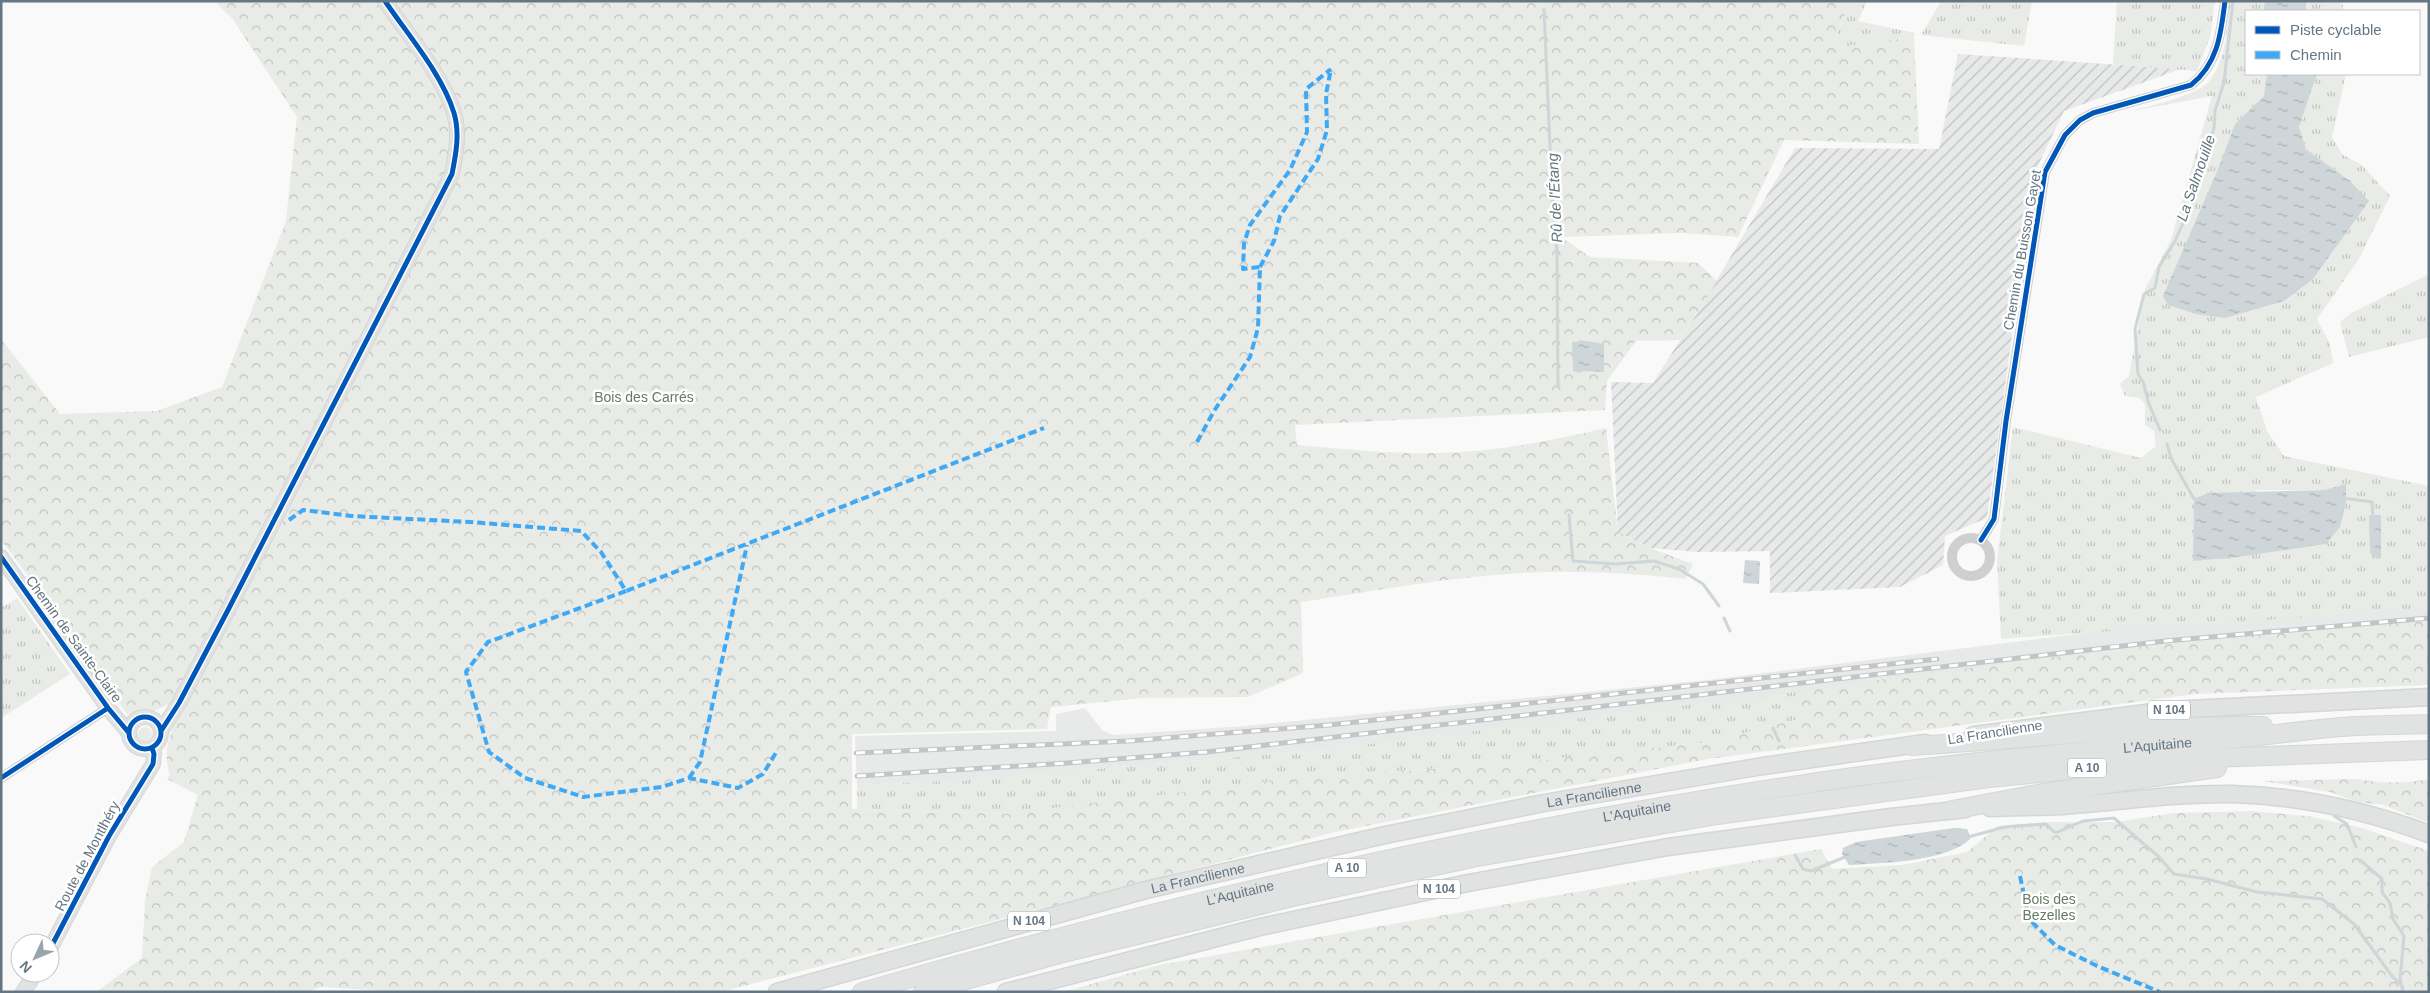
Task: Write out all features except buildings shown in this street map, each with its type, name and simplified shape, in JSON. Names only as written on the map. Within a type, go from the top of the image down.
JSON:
[{"type":"highway","name":"La Francilienne","points":[[777,992],[1146,890],[1385,836],[1564,799],[1763,766],[1912,746],[2012,728],[2169,710],[2429,697]]},
{"type":"highway","name":"L'Aquitaine","points":[[862,992],[1088,929],[1293,880],[1598,818],[1704,799],[1900,771],[2342,727],[2429,724]]},
{"type":"highway","points":[[1912,746],[2179,726],[2342,727]]},
{"type":"highway","name":"L'Aquitaine","points":[[923,992],[1207,916],[1472,858],[1596,834],[1756,809],[1989,778],[2183,759],[2289,757],[2429,750]]},
{"type":"highway","points":[[1952,810],[2043,793],[2289,757]]},
{"type":"highway","name":"N 104","points":[[1006,992],[1260,927],[1468,883],[1668,847],[1952,810],[2062,806],[2184,795],[2250,795],[2344,807],[2381,817],[2429,834]]},
{"type":"main road","points":[[179,703],[159,716],[144,718],[131,725],[129,733],[132,742],[147,748],[159,741],[161,731],[179,703],[452,174],[457,151],[454,113],[434,72],[385,1]]},
{"type":"main road","name":"Chemin de Sainte-Claire","points":[[1,558],[129,733]]},
{"type":"main road","name":"Chemin de Sainte-Claire","points":[[113,712],[144,718]]},
{"type":"main road","points":[[144,718],[158,723],[161,731]]},
{"type":"main road","name":"Route de Montlhéry","points":[[58,933],[106,841],[153,764],[154,754],[147,748]]},
{"type":"street","name":"Chemin du Buisson Gayet","points":[[1981,540],[1994,519],[2001,451],[2032,241],[2045,172],[2050,158],[2062,139],[2080,120],[2093,113],[2191,85],[2201,78],[2217,50],[2225,1]]},
{"type":"street","points":[[1,778],[113,712]]},
{"type":"shaded area","points":[[1958,54],[2181,69],[2064,111],[2034,174],[1987,518],[1945,536],[1943,565],[1900,587],[1770,593],[1770,551],[1698,552],[1650,548],[1618,532],[1611,382],[1653,383],[1696,315],[1795,148],[1939,149]]},
{"type":"shaded area","points":[[2429,600],[2429,625],[2021,665],[1329,749],[958,781],[857,784],[855,736],[1056,731],[1056,714],[1085,708],[1102,730],[1113,735],[1245,726],[1708,680],[2232,615]]},
{"type":"green space","name":"Bois des Carrés","points":[[214,1],[1850,1],[1832,48],[1914,37],[1919,144],[1784,140],[1738,237],[1683,233],[1561,237],[1590,257],[1698,263],[1717,281],[1680,340],[1636,341],[1607,381],[1605,410],[1295,425],[1297,445],[1419,453],[1480,451],[1606,428],[1618,532],[1650,548],[1693,564],[1685,579],[1604,573],[1522,573],[1439,581],[1301,602],[1303,673],[1248,697],[1143,698],[1051,707],[1047,729],[852,734],[852,809],[1004,814],[1279,780],[1524,762],[1710,742],[1802,718],[1802,691],[2080,654],[2365,624],[2429,620],[2429,685],[2195,694],[1708,759],[1335,832],[721,992],[402,992],[322,987],[305,992],[96,992],[142,958],[145,902],[152,867],[184,842],[198,795],[167,779],[170,775],[167,748],[183,706],[174,700],[158,709],[127,714],[45,598],[1,540],[1,339],[60,414],[157,411],[222,387],[286,221],[297,117],[232,18]]},
{"type":"green space","points":[[1850,1],[1867,1],[1858,21],[1915,33],[1914,37],[1832,48]]},
{"type":"green space","points":[[1941,1],[2032,1],[2024,46],[1921,35]]},
{"type":"green space","points":[[2117,1],[2215,1],[2210,37],[2197,71],[2113,64]]},
{"type":"green space","points":[[2229,1],[2265,1],[2263,10],[2245,10],[2245,75],[2268,75],[2264,96],[2235,124],[2216,174],[2350,181],[2306,149],[2299,127],[2317,75],[2346,75],[2332,137],[2342,154],[2363,166],[2390,196],[2359,259],[2317,319],[2330,344],[2333,363],[2256,397],[2267,431],[2284,456],[2429,486],[2429,608],[2001,639],[1997,561],[2013,427],[2141,458],[2156,446],[2154,431],[2145,425],[2145,404],[2140,398],[2125,396],[2120,384],[2129,376],[2145,289],[2171,240],[2212,96],[2132,111],[2162,103],[2196,91],[2204,86],[2216,71],[2220,62],[2227,32]],"holes":[[[2345,485],[2346,502],[2250,554],[2238,557],[2257,490],[2325,490]]]},
{"type":"green space","points":[[2306,1],[2343,1],[2343,10],[2306,10]]},
{"type":"green space","points":[[2429,274],[2429,337],[2349,357],[2340,322],[2351,313]]},
{"type":"green space","points":[[17,598],[70,674],[1,718],[1,608]]},
{"type":"green space","points":[[1802,691],[1802,718],[1710,742],[1524,762],[1399,771],[1004,814],[857,809],[857,784],[958,781],[1329,749]]},
{"type":"green space","points":[[142,727],[148,727],[152,734],[148,741],[142,741],[138,737],[138,731]]},
{"type":"green space","points":[[2356,779],[2411,782],[2429,779],[2429,823],[2384,805],[2358,802],[2330,792],[2263,781]]},
{"type":"green space","name":"Bois des Bezelles","points":[[2251,811],[2307,816],[2359,827],[2429,851],[2429,992],[1063,992],[1159,965],[1821,849],[1832,869],[1903,865],[1967,852],[1998,826],[2047,822],[2117,822],[2173,813]]},
{"type":"water","points":[[2265,1],[2306,1],[2306,10],[2263,10]]},
{"type":"water","points":[[2267,75],[2317,75],[2299,127],[2306,149],[2350,181],[2369,201],[2313,279],[2284,301],[2225,318],[2196,314],[2168,305],[2163,296],[2216,174],[2235,124],[2264,96]]},
{"type":"water","points":[[1587,341],[1604,344],[1604,372],[1583,371],[1580,373],[1573,371],[1572,342]]},
{"type":"water","points":[[2346,484],[2346,502],[2340,527],[2326,544],[2238,557],[2193,561],[2194,499],[2208,493],[2325,490]]},
{"type":"water","points":[[2369,515],[2381,515],[2381,558],[2372,556],[2370,552]]},
{"type":"water","points":[[1745,560],[1760,561],[1759,584],[1743,583]]},
{"type":"water","points":[[1954,828],[1967,829],[1971,838],[1961,846],[1931,857],[1896,862],[1849,865],[1842,854],[1843,848],[1856,842]]},
{"type":"waterway","name":"La Salmouille","points":[[2160,430],[2149,404],[2143,382],[2138,374],[2135,329],[2144,294],[2155,288],[2159,267],[2175,241],[2188,212],[2214,128],[2215,111],[2224,82],[2233,1]]},
{"type":"waterway","name":"Rû de l'Étang","points":[[1544,9],[1553,214],[1557,251],[1558,387]]},
{"type":"waterway","name":"La Salmouille","points":[[2167,444],[2171,458],[2194,499],[2197,499]]},
{"type":"waterway","name":"La Salmouille","points":[[2343,498],[2372,502],[2373,519]]},
{"type":"waterway","name":"Rû de l'Étang","points":[[1569,515],[1573,561],[1615,564],[1654,561],[1679,569],[1703,584],[1719,606]]},
{"type":"waterway","name":"Rû de l'Étang","points":[[1724,618],[1730,631]]},
{"type":"waterway","points":[[1773,728],[1779,741]]},
{"type":"waterway","name":"La Salmouille","points":[[2334,816],[2347,824],[2356,847]]},
{"type":"waterway","points":[[1968,837],[2005,827],[2046,824],[2054,832],[2058,832],[2083,821],[2114,818],[2159,857],[2174,874],[2207,879],[2257,892],[2322,899],[2354,924],[2392,976],[2403,987]]},
{"type":"waterway","points":[[1795,855],[1803,869],[1811,871],[1845,857]]},
{"type":"waterway","name":"La Salmouille","points":[[2360,860],[2382,879],[2382,892],[2390,903],[2393,919],[2404,936],[2400,979],[2403,992]]},
{"type":"railway","points":[[857,776],[1206,752],[2165,641],[2429,618]]},
{"type":"railway","points":[[856,753],[1128,741],[1329,725],[1937,659]]},
{"type":"marked path","points":[[1260,267],[1274,241],[1280,216],[1318,159],[1327,130],[1326,94],[1331,69]]},
{"type":"marked path","points":[[1197,442],[1214,411],[1250,357],[1258,328],[1260,267],[1243,269],[1244,243],[1250,225],[1290,170],[1307,132],[1306,89],[1331,69]]},
{"type":"marked path","points":[[289,520],[303,510],[351,516],[470,522],[581,531],[601,552],[626,591],[1044,428]]},
{"type":"marked path","points":[[689,778],[700,762],[747,545]]},
{"type":"marked path","points":[[626,591],[488,642],[466,672],[489,752],[525,778],[583,797],[662,787],[689,778],[738,788],[763,774],[777,751]]},
{"type":"marked path","points":[[2020,876],[2029,919],[2055,945],[2097,966],[2160,992]]},
{"type":"cycle path","points":[[161,731],[179,703],[228,610],[452,174],[457,128],[449,98],[424,55],[385,1]]},
{"type":"cycle path","points":[[1981,540],[1994,519],[2006,421],[2045,172],[2065,135],[2080,120],[2093,113],[2191,85],[2200,77],[2213,58],[2217,47],[2225,1]]},
{"type":"cycle path","points":[[1,557],[108,708],[129,733]]},
{"type":"cycle path","points":[[1,778],[108,708]]},
{"type":"cycle path","points":[[145,717],[151,718],[156,722],[160,727],[161,733],[160,739],[156,744],[151,748],[145,749],[139,748],[134,744],[130,739],[129,733],[130,727],[134,722],[139,718],[145,717]]},
{"type":"cycle path","points":[[58,933],[109,836],[153,764],[154,754],[152,748]]}]
